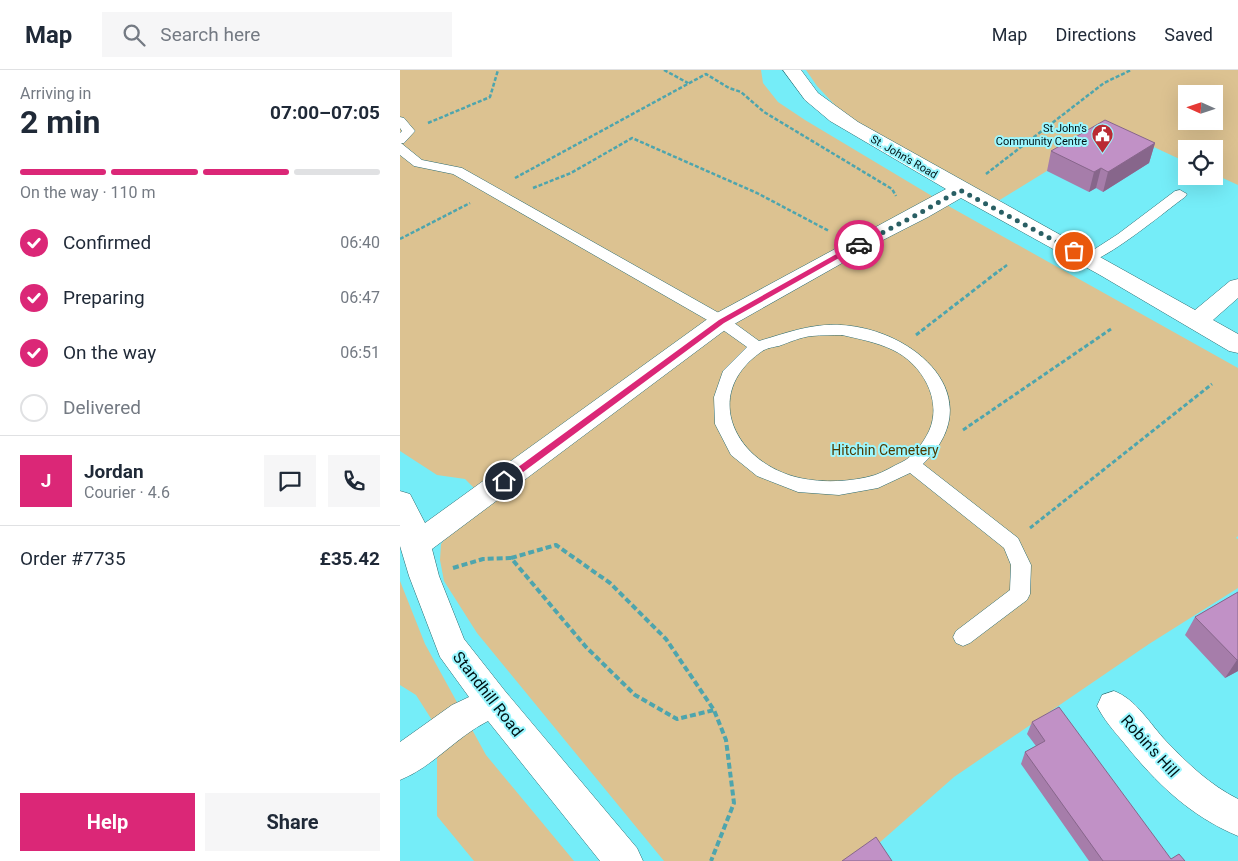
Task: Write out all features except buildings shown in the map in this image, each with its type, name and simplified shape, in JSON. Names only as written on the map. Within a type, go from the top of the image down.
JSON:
[{"type":"street","name":"St. John's Road","points":[[792,70],[804,89],[828,111],[971,184],[1089,259],[1238,345]]},
{"type":"street","points":[[415,546],[721,321],[971,184]]},
{"type":"street","points":[[1196,321],[1238,286]]},
{"type":"street","name":"Standhill Road","points":[[400,502],[409,517],[424,576],[451,647],[493,702],[624,861]]},
{"type":"street","points":[[400,763],[464,716],[493,702]]},
{"type":"street","name":"Robin's Hill","points":[[1114,706],[1165,766],[1214,806],[1238,818]]},
{"type":"lane","points":[[400,121],[409,131],[400,140]]},
{"type":"lane","points":[[400,147],[418,164],[457,171],[492,190],[721,321],[757,346]]},
{"type":"lane","points":[[1089,259],[1123,237],[1180,194]]},
{"type":"lane","points":[[842,330],[872,336],[900,347],[920,362],[935,381],[942,403],[940,425],[930,447],[910,465],[878,482],[839,488],[798,485],[763,471],[737,450],[723,424],[722,397],[731,371],[757,346],[810,331],[842,330]]},
{"type":"lane","points":[[910,465],[1011,543],[1021,565],[1020,594],[963,638]]},
{"type":"path","points":[[409,131],[490,97],[498,70]]},
{"type":"path","points":[[664,70],[689,83]]},
{"type":"path","points":[[971,184],[1104,83],[1130,70]]},
{"type":"path","points":[[400,239],[706,74],[729,88],[741,92],[764,112],[892,189],[896,195],[892,202]]},
{"type":"path","points":[[492,190],[515,196],[571,173],[632,138],[757,193],[829,231]]},
{"type":"path","points":[[821,235],[836,228]]},
{"type":"path","points":[[900,347],[1007,265]]},
{"type":"path","points":[[959,433],[1111,329]]},
{"type":"path","points":[[1011,543],[1212,384]]},
{"type":"path","points":[[424,576],[483,559],[511,558],[556,545],[610,583],[666,640],[714,710],[726,740],[734,803],[711,861]]},
{"type":"path","points":[[511,558],[586,647],[635,695],[677,719],[714,710]]},
{"type":"green space","name":"Hitchin Cemetery","points":[[400,70],[761,70],[763,83],[778,102],[805,120],[952,208],[1238,368],[1238,536],[1236,538],[1238,539],[1238,588],[1149,644],[954,777],[878,844],[854,861],[664,861],[477,633],[444,581],[440,560],[441,544],[463,518],[488,502],[465,479],[437,475],[400,451]]},
{"type":"green space","points":[[806,70],[1238,70],[1238,185],[1223,178],[1223,140],[1178,140],[1178,158],[1115,129],[998,201],[847,118],[817,86]]},
{"type":"green space","points":[[400,581],[425,644],[486,755],[574,861],[474,861],[437,816],[437,728],[416,695],[400,685]]},
{"type":"way so far","points":[[859,245],[960,190],[1074,251]]},
{"type":"place","name":"St John's Community Centre","points":[[1103,153]]},
{"type":"route","points":[[504,481],[721,321],[859,245]]}]
